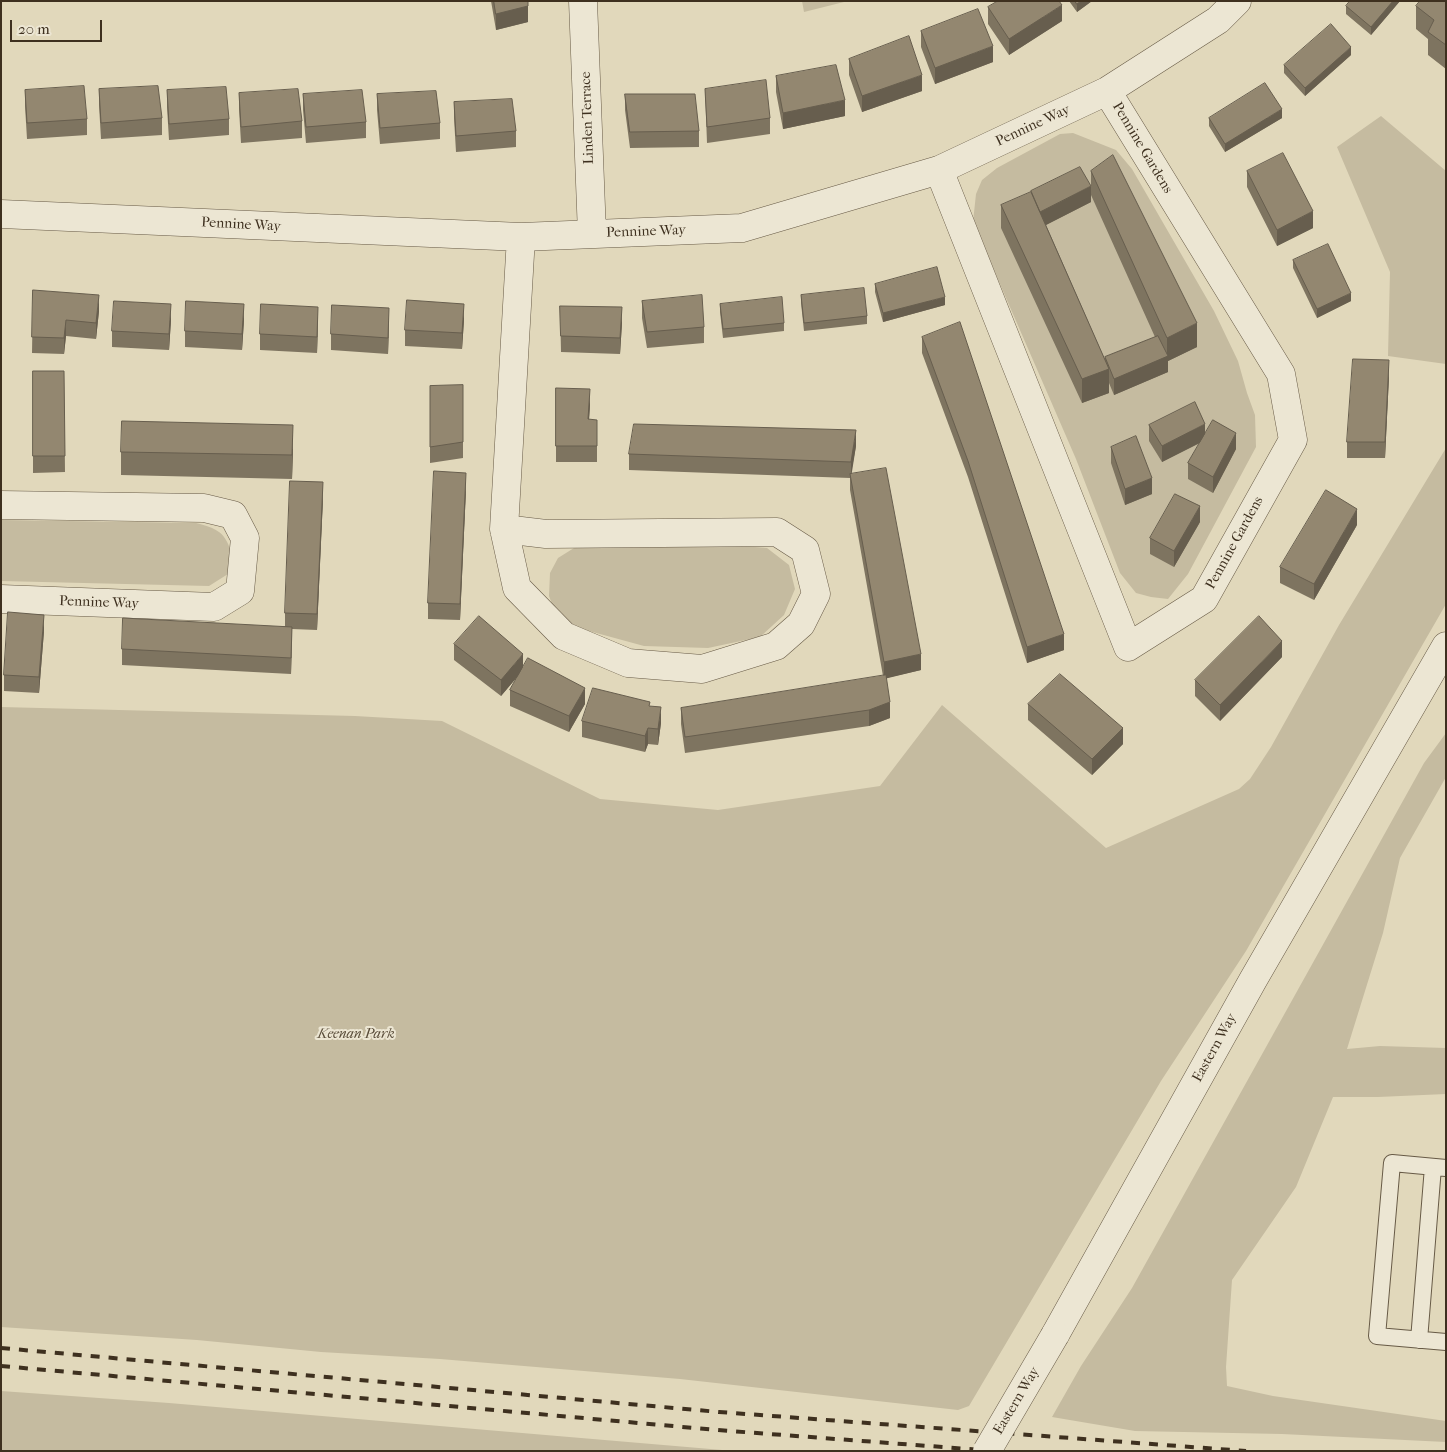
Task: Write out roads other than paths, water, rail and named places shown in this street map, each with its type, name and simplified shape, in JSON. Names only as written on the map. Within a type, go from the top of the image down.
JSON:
[{"type":"street","name":"Linden Terrace","points":[[583,1],[592,234]]},
{"type":"street","name":"Pennine Way","points":[[1,214],[521,237],[742,228],[938,170],[1107,91],[1219,7]]},
{"type":"street","name":"Pennine Gardens","points":[[938,170],[1128,647],[1204,599],[1293,440],[1281,374],[1107,91]]},
{"type":"street","points":[[504,529],[546,534],[777,532],[805,550],[816,594],[802,624],[776,646],[702,669],[628,663],[564,636],[517,588],[504,529],[521,237]]},
{"type":"street","name":"Pennine Way","points":[[1,505],[204,508],[233,515],[245,538],[240,591],[214,608],[1,599]]},
{"type":"street","name":"Eastern Way","points":[[987,1451],[1055,1335],[1253,980],[1446,646]]},
{"type":"lane","points":[[1419,1340],[1440,1167],[1392,1163],[1376,1336],[1419,1340],[1446,1342]]},
{"type":"railway","points":[[1,1348],[719,1412],[1246,1451]]},
{"type":"railway","points":[[1,1366],[717,1430],[995,1451]]},
{"type":"park label","name":"Keenan Park","points":[[356,1035]]}]
